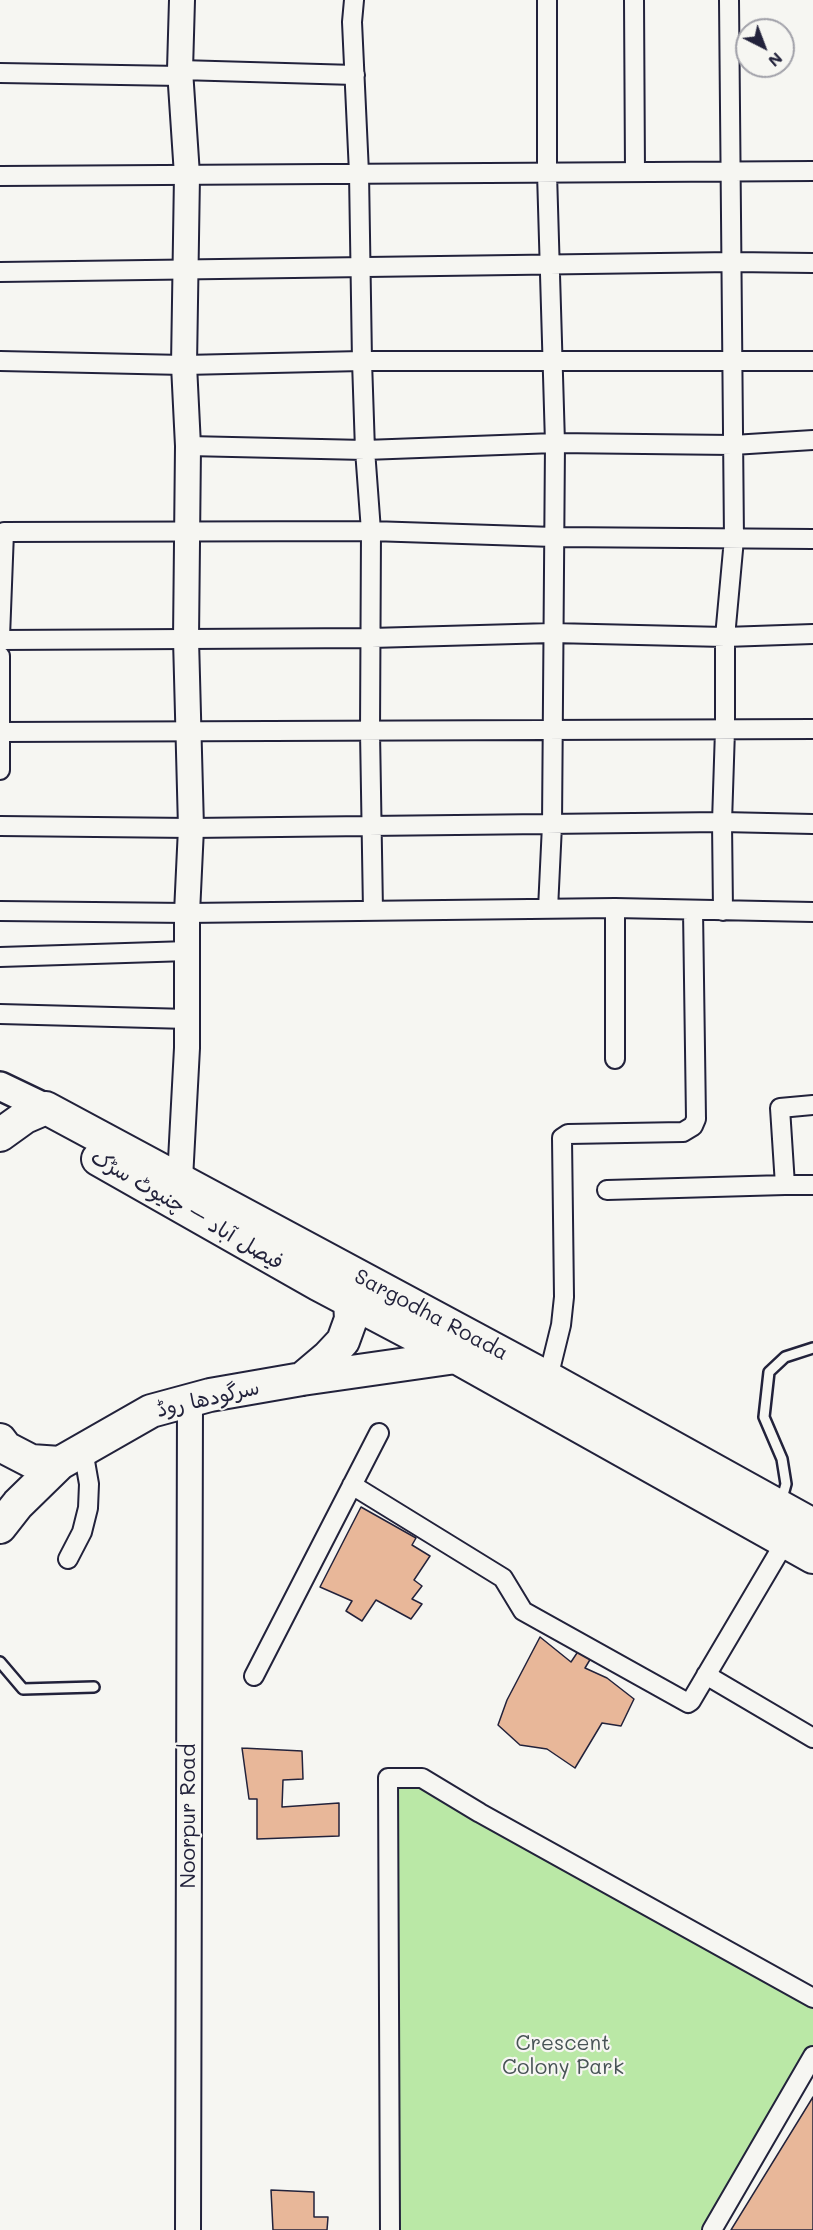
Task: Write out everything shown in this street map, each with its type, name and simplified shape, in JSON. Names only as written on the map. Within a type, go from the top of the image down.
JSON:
[{"type":"highway","name":"Sargodha Roada","points":[[18,1116],[180,1179],[548,1378],[780,1507],[806,1544]]},
{"type":"highway","name":"فیصل آباد – چنیوٹ سڑک","points":[[18,1116],[350,1301]]},
{"type":"highway","points":[[302,1379],[328,1358],[343,1341],[351,1319],[350,1301],[339,1265]]},
{"type":"highway","name":"Sargodha Roada","points":[[350,1301],[806,1544]]},
{"type":"highway","name":"سرگودھا روڈ","points":[[0,1527],[18,1504],[71,1457],[151,1411],[210,1395],[456,1357]]},
{"type":"highway","points":[[0,1440],[6,1448],[31,1461],[71,1457]]},
{"type":"main road","points":[[0,1086],[18,1116]]},
{"type":"street","points":[[180,1179],[188,1019],[187,913],[191,828],[186,639],[188,446],[184,365],[187,175],[180,73],[182,0]]},
{"type":"street","points":[[354,0],[352,22],[359,173],[362,361],[371,531],[370,732],[373,911]]},
{"type":"street","points":[[547,0],[547,173],[555,443],[552,825],[548,909]]},
{"type":"street","points":[[634,0],[635,172]]},
{"type":"street","points":[[723,911],[725,637],[734,539],[729,0]]},
{"type":"street","points":[[0,73],[355,75]]},
{"type":"street","points":[[0,176],[813,171]]},
{"type":"street","points":[[0,272],[550,264],[813,263]]},
{"type":"street","points":[[0,361],[184,365],[362,361],[813,361]]},
{"type":"street","points":[[188,446],[365,450],[555,443],[733,445],[813,440]]},
{"type":"street","points":[[813,539],[554,537],[371,531],[4,532],[0,639],[371,638],[552,633],[725,637],[813,634]]},
{"type":"street","points":[[0,656],[0,771]]},
{"type":"street","points":[[0,732],[813,729]]},
{"type":"street","points":[[0,826],[191,828],[722,822],[813,824]]},
{"type":"street","points":[[0,911],[187,913],[615,908],[813,912]]},
{"type":"street","points":[[615,908],[615,1059]]},
{"type":"street","points":[[548,1378],[561,1325],[564,1297],[562,1138],[568,1134],[683,1132],[693,1125],[696,1119],[693,910]]},
{"type":"street","points":[[0,957],[188,951]]},
{"type":"street","points":[[0,1014],[188,1019]]},
{"type":"street","points":[[785,1185],[780,1108],[813,1105]]},
{"type":"street","points":[[607,1190],[813,1185]]},
{"type":"street","name":"Noorpur Road","points":[[188,2230],[190,1402]]},
{"type":"street","points":[[254,1676],[379,1433]]},
{"type":"street","points":[[68,1559],[82,1532],[88,1508],[89,1484],[71,1457]]},
{"type":"street","points":[[352,1485],[502,1578],[523,1611],[688,1703],[706,1675],[806,1544]]},
{"type":"street","points":[[706,1675],[813,1738]]},
{"type":"street","points":[[390,2230],[388,1778],[422,1778],[480,1813],[813,1998]]},
{"type":"street","points":[[712,2230],[813,2056]]},
{"type":"lane","points":[[780,1507],[786,1484],[782,1459],[764,1417],[769,1372],[785,1357],[813,1348]]},
{"type":"lane","points":[[0,1662],[23,1689],[94,1687]]},
{"type":"green space","name":"Crescent Colony Park","points":[[388,1778],[405,1778],[813,1998],[813,2056],[712,2230],[390,2230]]},
{"type":"building","points":[[361,1507],[416,1538],[412,1545],[430,1556],[414,1580],[422,1586],[412,1599],[422,1604],[411,1619],[376,1600],[362,1621],[346,1611],[352,1601],[320,1587]]},
{"type":"building","points":[[540,1637],[571,1662],[579,1650],[591,1658],[585,1668],[607,1678],[634,1699],[621,1726],[602,1723],[575,1768],[547,1749],[520,1745],[498,1725],[507,1700]]},
{"type":"building","points":[[242,1748],[302,1751],[303,1779],[283,1780],[282,1807],[339,1803],[339,1836],[257,1839],[257,1799],[249,1799]]},
{"type":"building","points":[[813,2097],[813,2230],[731,2230]]},
{"type":"building","points":[[271,2190],[314,2192],[314,2217],[328,2217],[327,2230],[273,2230]]}]
